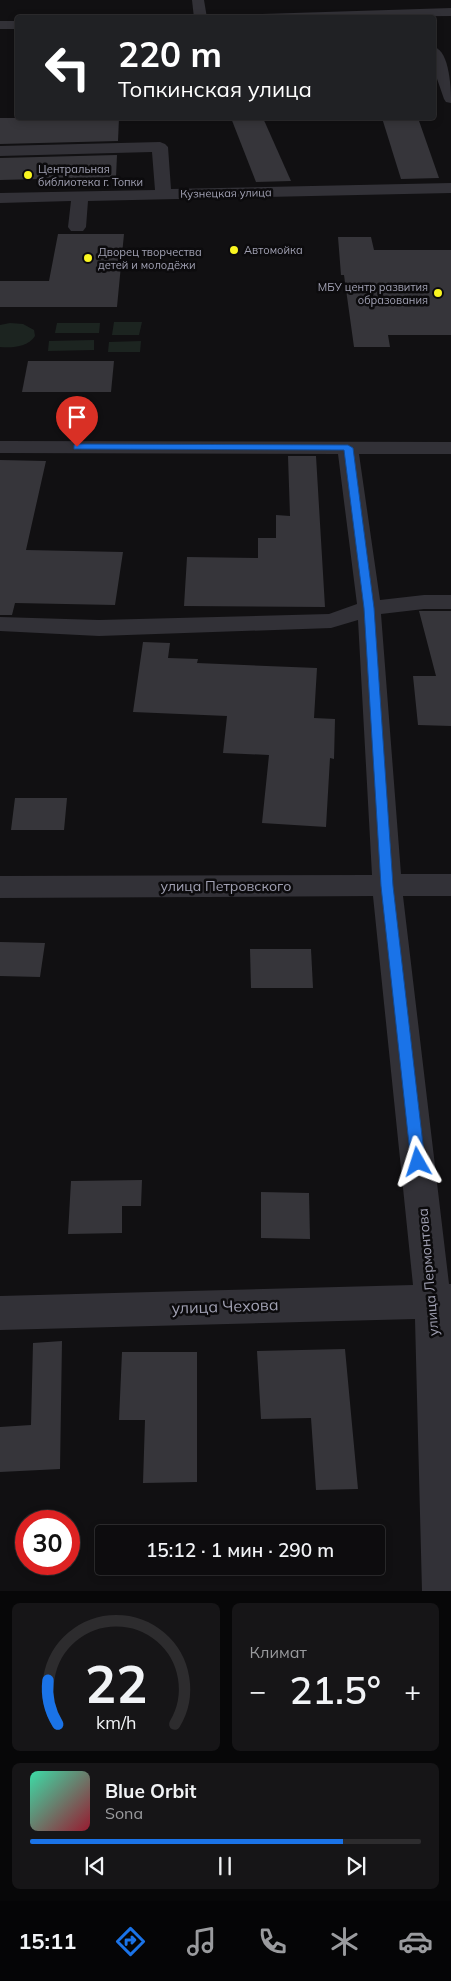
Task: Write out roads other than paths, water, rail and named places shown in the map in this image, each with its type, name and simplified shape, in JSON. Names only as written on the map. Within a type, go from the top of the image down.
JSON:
[{"type":"street","points":[[198,0],[200,15]]},
{"type":"street","points":[[421,15],[451,12]]},
{"type":"street","points":[[0,25],[15,25]]},
{"type":"street","points":[[436,60],[444,94]]},
{"type":"street","points":[[0,151],[160,146],[163,194]]},
{"type":"street","name":"Кузнецкая улица","points":[[0,198],[451,188]]},
{"type":"street","points":[[77,227],[80,196]]},
{"type":"street","points":[[0,447],[451,448]]},
{"type":"street","name":"улица Лермонтова","points":[[348,448],[369,608],[387,886],[442,1301],[443,1591]]},
{"type":"street","points":[[0,624],[99,628],[331,621],[369,608],[424,602],[451,602]]},
{"type":"street","name":"улица Петровского","points":[[0,887],[451,885]]},
{"type":"street","name":"улица Чехова","points":[[0,1313],[442,1301]]},
{"type":"place","name":"Центральная библиотека г. Топки","points":[[28,175]]},
{"type":"place","name":"Автомойка","points":[[234,250]]},
{"type":"place","name":"Дворец творчества детей и молодёжи","points":[[88,258]]},
{"type":"place","name":"МБУ центр развития образования","points":[[438,293]]}]
